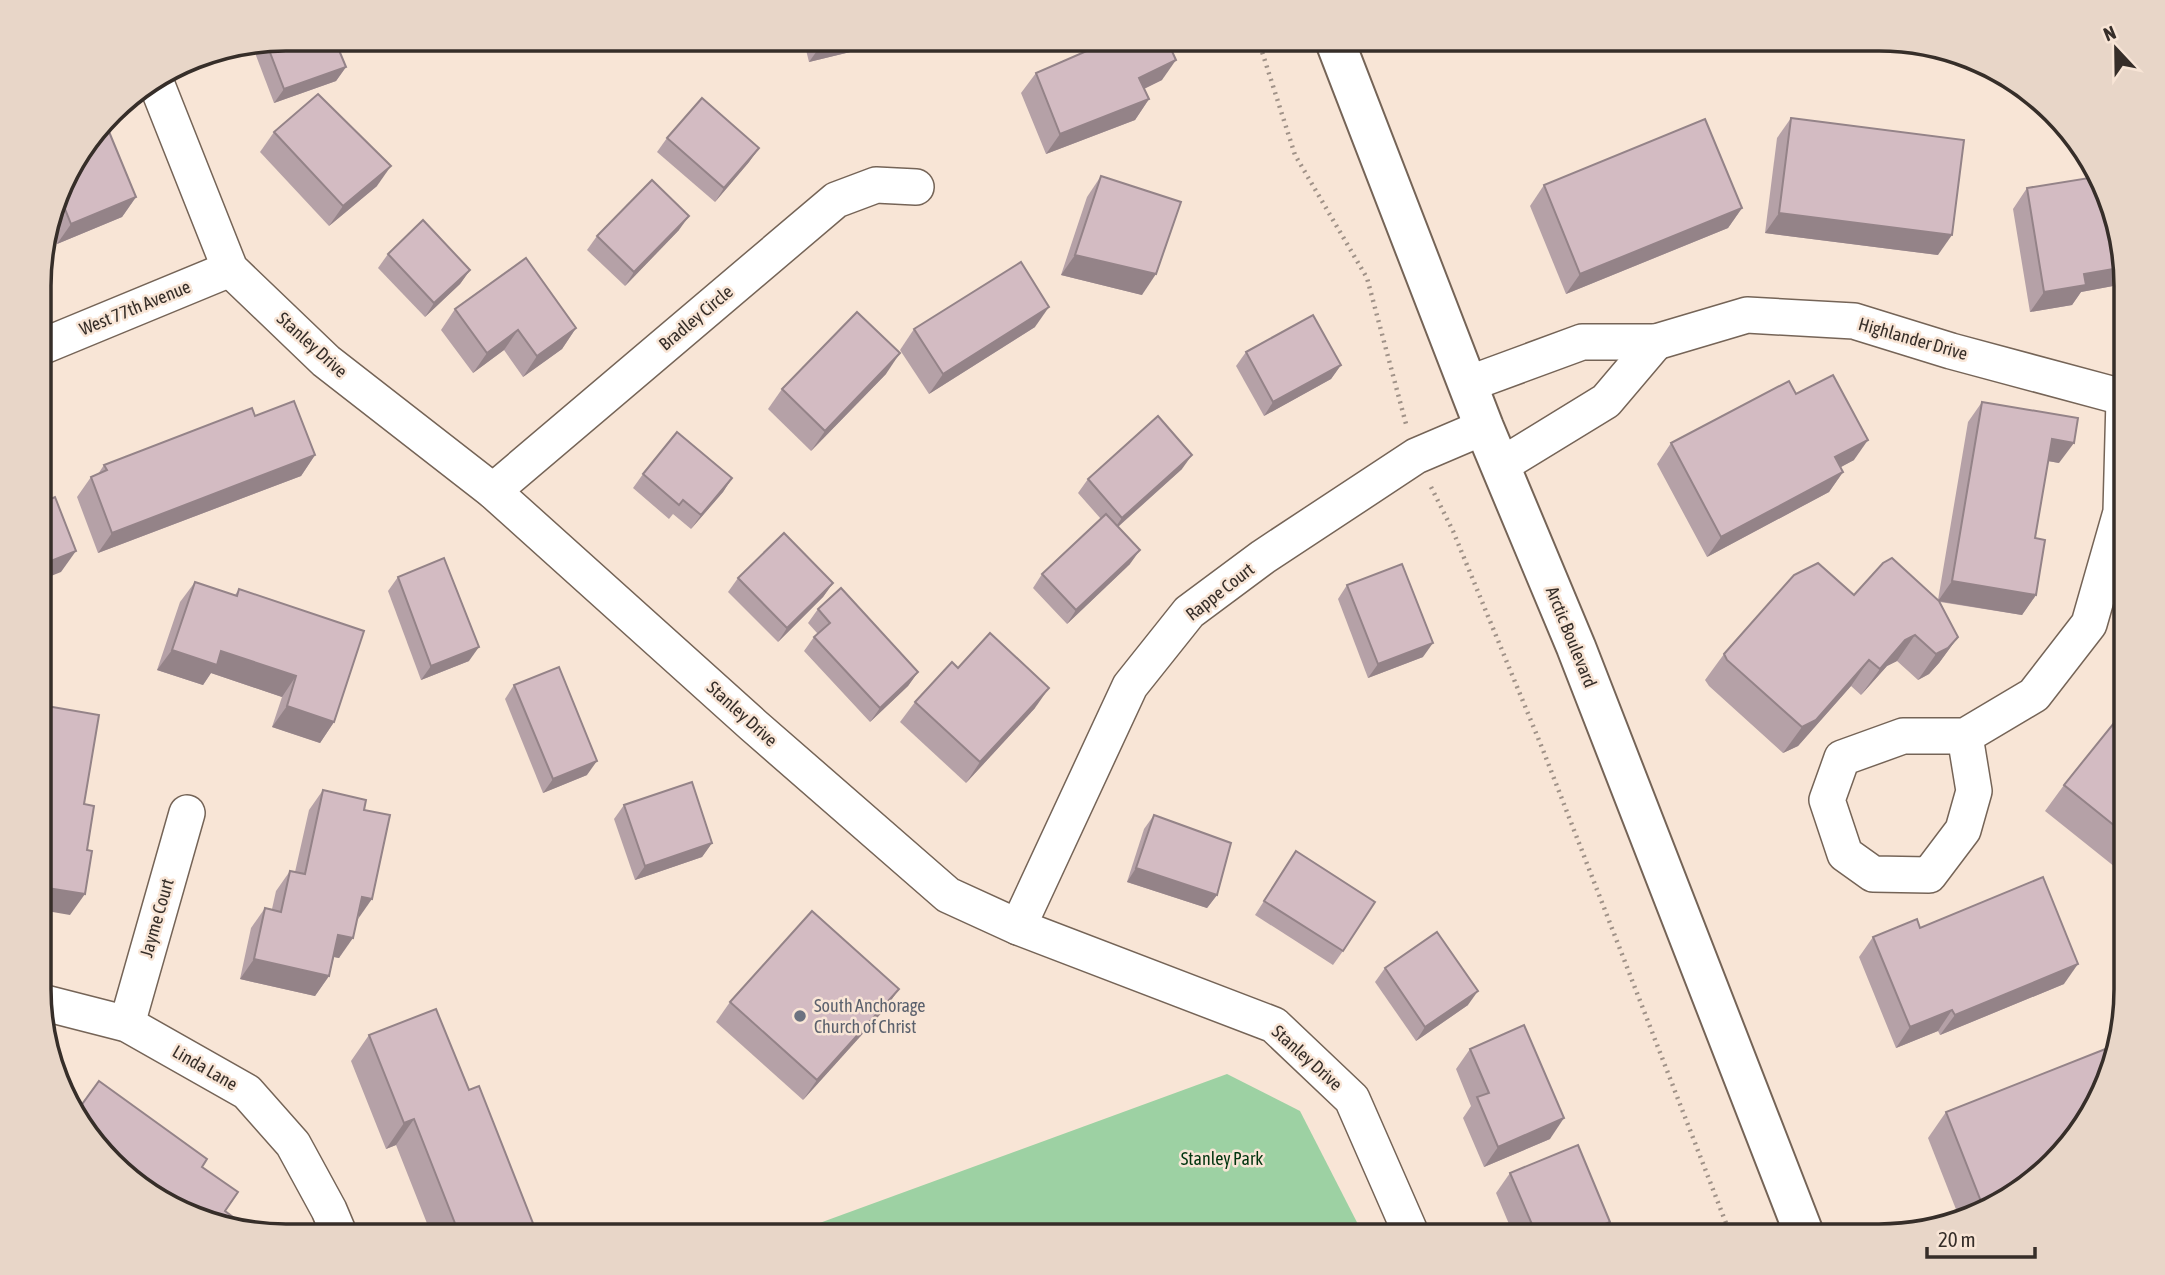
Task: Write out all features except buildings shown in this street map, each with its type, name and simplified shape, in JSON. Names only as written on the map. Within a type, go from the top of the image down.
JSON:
[{"type":"main road","name":"Arctic Boulevard","points":[[1339,51],[1484,427],[1576,647],[1800,1224]]},
{"type":"street","name":"Stanley Drive","points":[[158,88],[230,269],[326,361],[492,491],[948,895],[1018,927],[1274,1025],[1352,1099],[1407,1224]]},
{"type":"street","name":"Bradley Circle","points":[[492,491],[836,200],[876,185],[916,187]]},
{"type":"street","name":"West 77th Avenue","points":[[51,343],[230,269]]},
{"type":"street","name":"Highlander Drive","points":[[1468,384],[1582,342],[1657,342],[1747,315],[1854,321],[2114,395]]},
{"type":"street","points":[[1500,466],[1606,401],[1657,342]]},
{"type":"street","name":"Rappe Court","points":[[1018,927],[1130,686],[1189,612],[1264,557],[1416,456],[1484,427]]},
{"type":"street","points":[[1965,736],[1974,791],[1963,830],[1928,875],[1873,874],[1845,854],[1827,800],[1842,758],[1903,736],[1965,736],[2034,695],[2089,624],[2114,536]]},
{"type":"street","name":"Jayme Court","points":[[127,1024],[187,813]]},
{"type":"street","name":"Linda Lane","points":[[52,1005],[127,1024],[247,1092],[293,1144],[335,1224]]},
{"type":"path","points":[[1262,51],[1295,155],[1367,278],[1416,456],[1453,530],[1543,750],[1726,1224]]},
{"type":"green space","name":"Stanley Park","points":[[1227,1074],[1300,1111],[1358,1224],[817,1224]]},
{"type":"place","name":"South Anchorage Church of Christ","points":[[800,1016]]}]
